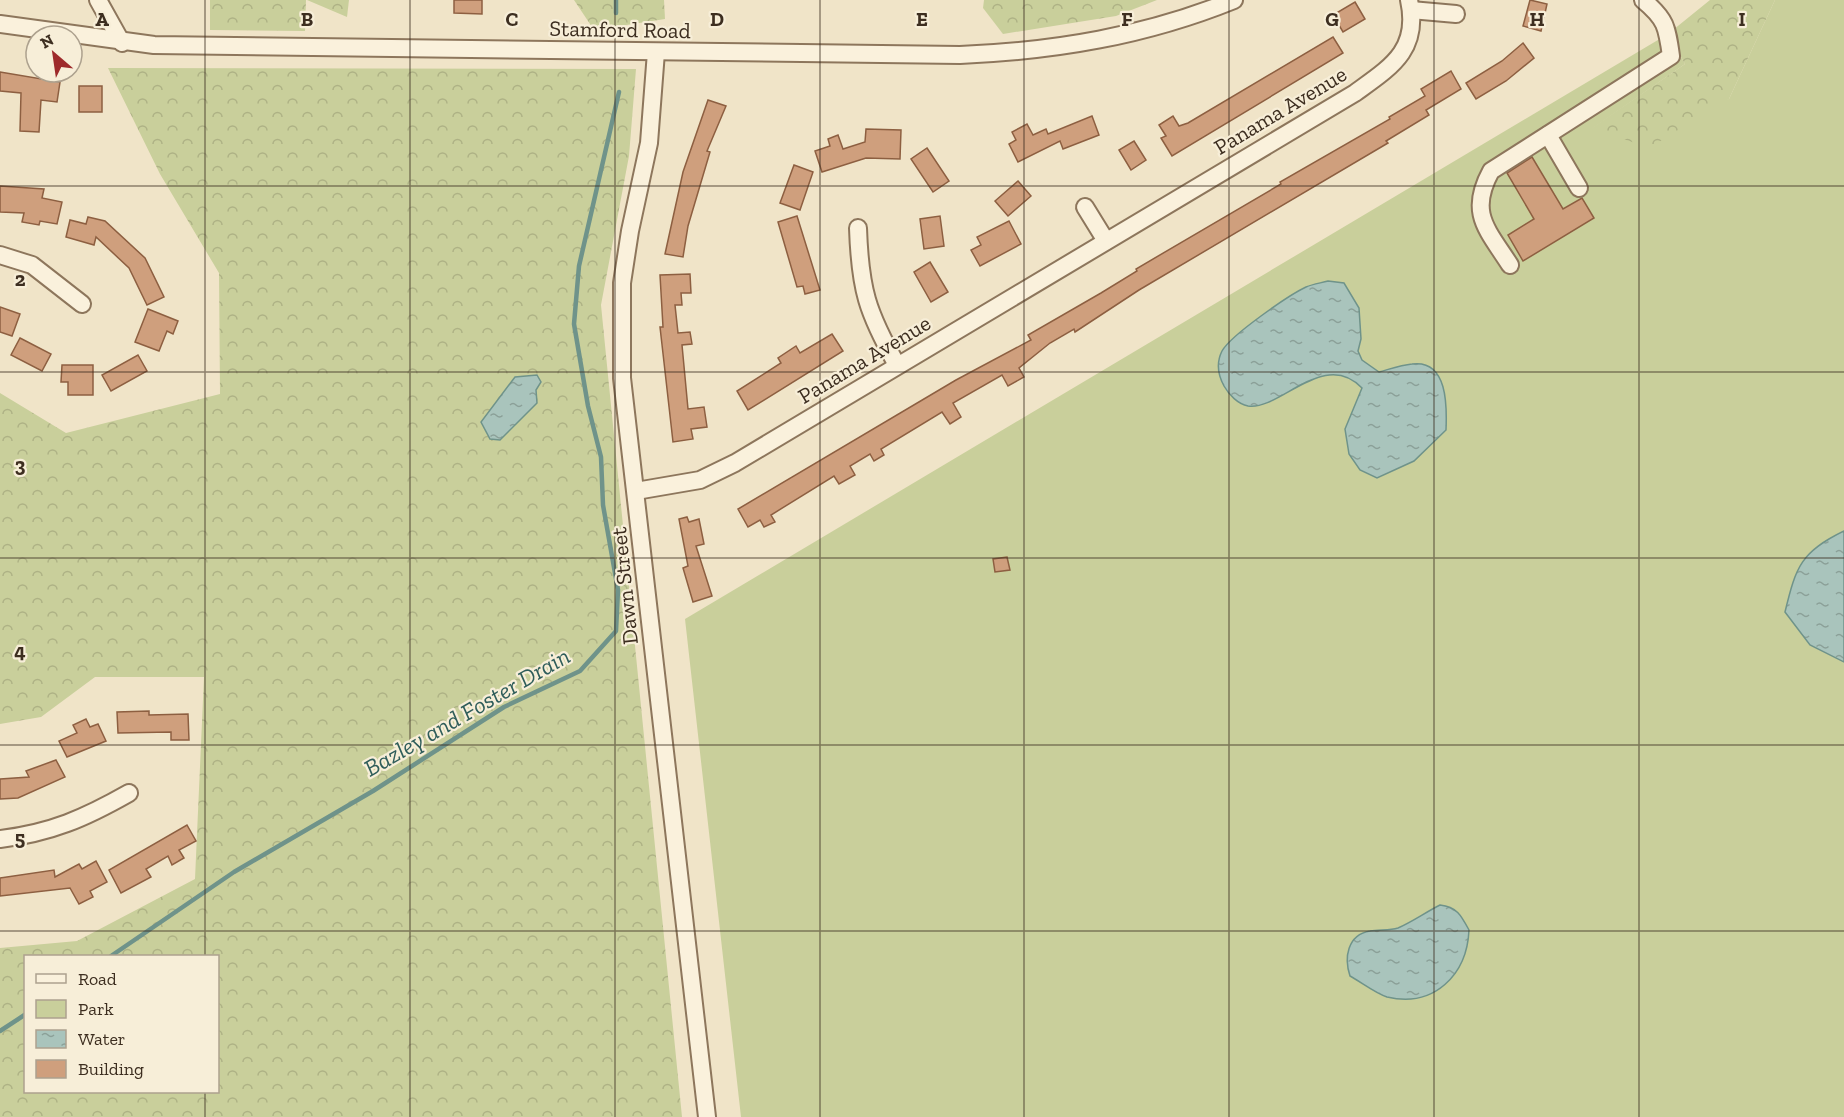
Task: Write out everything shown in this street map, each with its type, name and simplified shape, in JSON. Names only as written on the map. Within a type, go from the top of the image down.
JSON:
[{"type":"street","points":[[98,0],[122,43]]},
{"type":"street","name":"Stamford Road","points":[[0,24],[122,43],[939,55],[1029,52],[1114,39],[1166,24],[1234,0]]},
{"type":"street","points":[[1510,266],[1480,219],[1481,189],[1491,171],[1671,56],[1667,26],[1660,14],[1643,0]]},
{"type":"street","name":"Panama Avenue","points":[[636,491],[700,480],[735,463],[1355,93],[1395,64],[1409,43],[1410,5],[1456,14]]},
{"type":"street","name":"Dawn Street","points":[[656,52],[649,144],[630,231],[622,284],[622,378],[707,1117]]},
{"type":"street","points":[[1548,135],[1579,188]]},
{"type":"street","points":[[1085,207],[1106,241]]},
{"type":"street","points":[[858,228],[859,262],[865,300],[873,321],[897,365]]},
{"type":"street","points":[[0,255],[32,265],[82,304]]},
{"type":"street","points":[[0,839],[61,827],[129,793]]},
{"type":"green space","points":[[210,0],[306,0],[305,31],[210,30]]},
{"type":"green space","points":[[307,0],[349,0],[347,17]]},
{"type":"green space","points":[[574,0],[664,0],[665,19],[594,30]]},
{"type":"green space","points":[[984,0],[1157,0],[1116,16],[1003,34],[983,8]]},
{"type":"green space","points":[[1710,0],[1775,0],[1729,99],[1649,148],[1592,128],[1685,64],[1668,34]]},
{"type":"green space","points":[[1775,0],[1844,0],[1844,1117],[741,1117],[685,619],[1668,34],[1685,64],[1593,128],[1729,99]]},
{"type":"green space","points":[[108,68],[636,69],[629,156],[601,305],[682,1117],[0,1117],[0,948],[77,941],[195,879],[204,677],[95,677],[41,717],[0,724],[0,393],[66,433],[220,394],[219,273],[160,174]]},
{"type":"water","points":[[1328,281],[1344,283],[1359,308],[1361,339],[1358,351],[1362,360],[1379,372],[1400,366],[1424,364],[1433,369],[1443,386],[1446,430],[1414,461],[1377,478],[1360,470],[1349,454],[1345,429],[1362,388],[1348,377],[1333,375],[1318,377],[1274,400],[1261,405],[1248,406],[1231,396],[1219,373],[1218,364],[1222,351],[1237,335],[1298,291]]},
{"type":"water","points":[[537,375],[541,382],[536,390],[537,403],[500,440],[490,439],[481,422],[515,377]]},
{"type":"water","points":[[1844,531],[1844,662],[1810,645],[1785,612],[1802,562],[1818,546]]},
{"type":"water","points":[[1440,905],[1458,913],[1469,930],[1462,961],[1455,974],[1445,984],[1419,998],[1404,999],[1382,995],[1350,976],[1347,962],[1349,948],[1356,937],[1370,931],[1398,928]]},
{"type":"building","points":[[454,0],[482,0],[482,14],[454,13]]},
{"type":"building","points":[[1530,0],[1547,4],[1541,31],[1523,26]]},
{"type":"building","points":[[1355,2],[1365,19],[1343,32],[1333,15]]},
{"type":"building","points":[[1333,37],[1343,53],[1172,156],[1161,138],[1166,136],[1159,125],[1173,116],[1179,126],[1188,123]]},
{"type":"building","points":[[1523,43],[1534,58],[1506,81],[1476,99],[1466,83],[1502,61]]},
{"type":"building","points":[[1451,71],[1461,89],[1426,110],[1429,115],[1386,141],[1388,143],[1139,290],[1075,332],[1074,329],[1050,343],[1019,368],[1024,377],[1008,386],[1002,375],[953,403],[961,417],[950,424],[942,412],[881,449],[884,455],[874,461],[870,454],[850,466],[855,475],[839,484],[834,476],[771,515],[775,522],[764,527],[760,520],[748,527],[738,509],[956,380],[1031,340],[1028,335],[1281,184],[1280,182],[1390,119],[1389,117],[1425,96],[1421,89]]},
{"type":"building","points":[[0,72],[24,76],[24,84],[60,84],[57,102],[41,100],[39,132],[20,131],[21,93],[0,91]]},
{"type":"building","points":[[79,86],[102,86],[102,112],[79,112]]},
{"type":"building","points":[[708,100],[726,106],[707,151],[710,152],[688,226],[683,257],[665,254],[683,172]]},
{"type":"building","points":[[1092,116],[1099,135],[1063,149],[1060,141],[1018,162],[1009,144],[1016,140],[1012,132],[1027,124],[1033,135],[1046,129],[1048,134]]},
{"type":"building","points":[[866,129],[901,130],[900,159],[866,158],[822,172],[815,151],[830,146],[828,139],[838,135],[843,149],[865,142]]},
{"type":"building","points":[[1134,141],[1146,160],[1131,170],[1119,150]]},
{"type":"building","points":[[927,148],[949,181],[933,192],[911,159]]},
{"type":"building","points":[[1532,157],[1563,209],[1582,198],[1594,218],[1523,261],[1508,235],[1534,219],[1507,173]]},
{"type":"building","points":[[794,165],[813,172],[800,210],[780,203]]},
{"type":"building","points":[[1018,181],[1031,196],[1008,216],[995,201]]},
{"type":"building","points":[[0,186],[44,189],[42,198],[62,202],[57,224],[40,221],[39,225],[22,222],[24,213],[0,212]]},
{"type":"building","points":[[797,216],[820,290],[805,294],[803,286],[797,287],[778,222]]},
{"type":"building","points":[[940,216],[944,246],[924,249],[920,219]]},
{"type":"building","points":[[88,217],[105,221],[145,258],[164,297],[147,305],[129,268],[96,237],[94,245],[66,237],[70,220],[86,224]]},
{"type":"building","points":[[1009,221],[1021,244],[980,266],[971,250],[981,245],[977,237]]},
{"type":"building","points":[[930,262],[948,292],[931,302],[914,272]]},
{"type":"building","points":[[690,274],[691,293],[681,293],[682,305],[675,305],[678,333],[690,332],[692,344],[682,345],[688,409],[704,407],[707,427],[691,429],[693,439],[673,442],[660,327],[663,327],[660,275]]},
{"type":"building","points":[[0,307],[20,314],[12,336],[0,332]]},
{"type":"building","points":[[148,309],[178,321],[173,334],[167,331],[159,351],[135,342]]},
{"type":"building","points":[[832,334],[843,351],[748,410],[737,391],[781,363],[778,358],[796,346],[800,353]]},
{"type":"building","points":[[20,338],[51,354],[42,371],[11,355]]},
{"type":"building","points":[[138,355],[147,371],[111,391],[102,375]]},
{"type":"building","points":[[62,365],[93,365],[93,395],[68,395],[68,382],[61,382]]},
{"type":"building","points":[[687,517],[689,522],[699,519],[704,544],[696,546],[712,596],[693,602],[683,568],[688,566],[679,519]]},
{"type":"building","points":[[1007,557],[1010,570],[995,572],[993,559]]},
{"type":"building","points":[[149,711],[149,715],[188,714],[189,740],[171,740],[171,732],[118,733],[117,712]]},
{"type":"building","points":[[86,719],[90,727],[98,724],[106,741],[67,757],[59,741],[77,733],[73,725]]},
{"type":"building","points":[[56,760],[65,777],[18,798],[0,799],[0,779],[29,777],[26,771]]},
{"type":"building","points":[[187,825],[196,841],[179,850],[184,858],[172,865],[168,856],[146,869],[151,877],[121,893],[109,870]]},
{"type":"building","points":[[96,861],[107,882],[90,891],[93,897],[79,904],[70,888],[0,896],[0,878],[54,870],[55,877],[79,864],[82,869]]},
{"type":"waterway","name":"Bazley and Foster Drain","points":[[616,0],[616,13]]},
{"type":"waterway","name":"Bazley and Foster Drain","points":[[112,955],[234,872],[373,791],[504,707],[580,671],[616,631],[618,590],[603,505],[601,457],[588,406],[574,324],[579,266],[619,92]]},
{"type":"waterway","name":"Bazley and Foster Drain","points":[[0,1031],[24,1015]]}]
